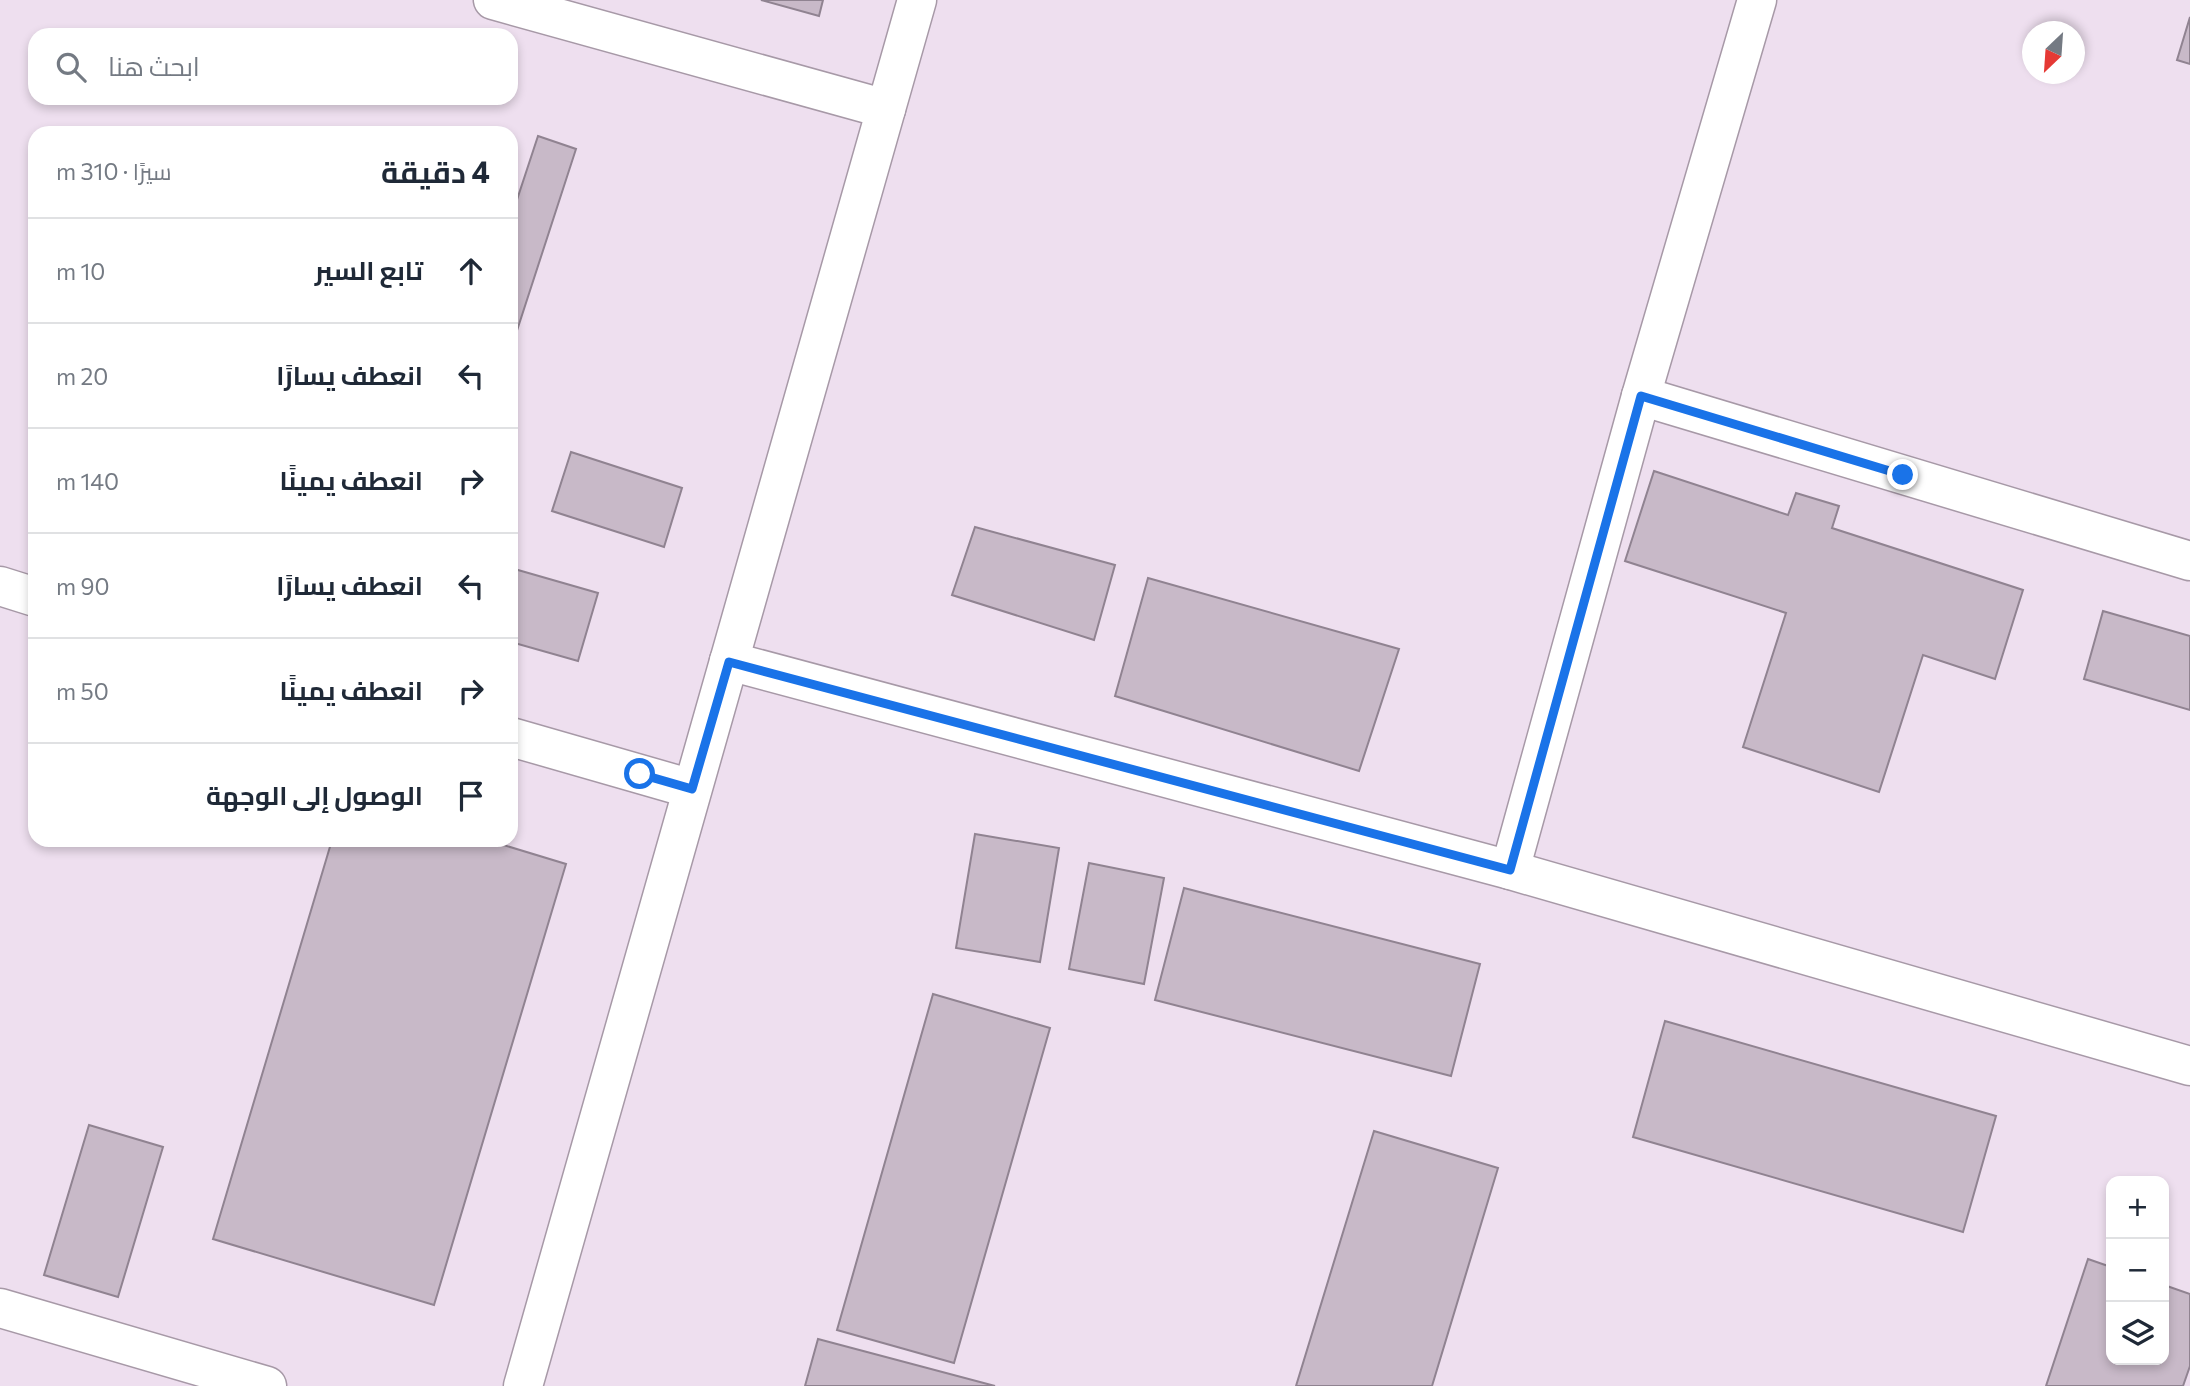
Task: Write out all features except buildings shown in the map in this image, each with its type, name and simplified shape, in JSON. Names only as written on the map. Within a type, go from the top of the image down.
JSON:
[{"type":"lane","points":[[494,0],[886,109]]},
{"type":"lane","points":[[523,1386],[917,0]]},
{"type":"lane","points":[[1510,870],[1641,396],[1757,0]]},
{"type":"lane","points":[[1641,396],[2190,561]]},
{"type":"lane","points":[[0,586],[28,595]]},
{"type":"lane","points":[[729,662],[1510,870],[2190,1066]]},
{"type":"lane","points":[[518,739],[692,789]]},
{"type":"lane","points":[[0,1308],[267,1386]]},
{"type":"route","points":[[640,774],[692,789],[729,662],[1510,870],[1641,396],[1903,475]]}]
